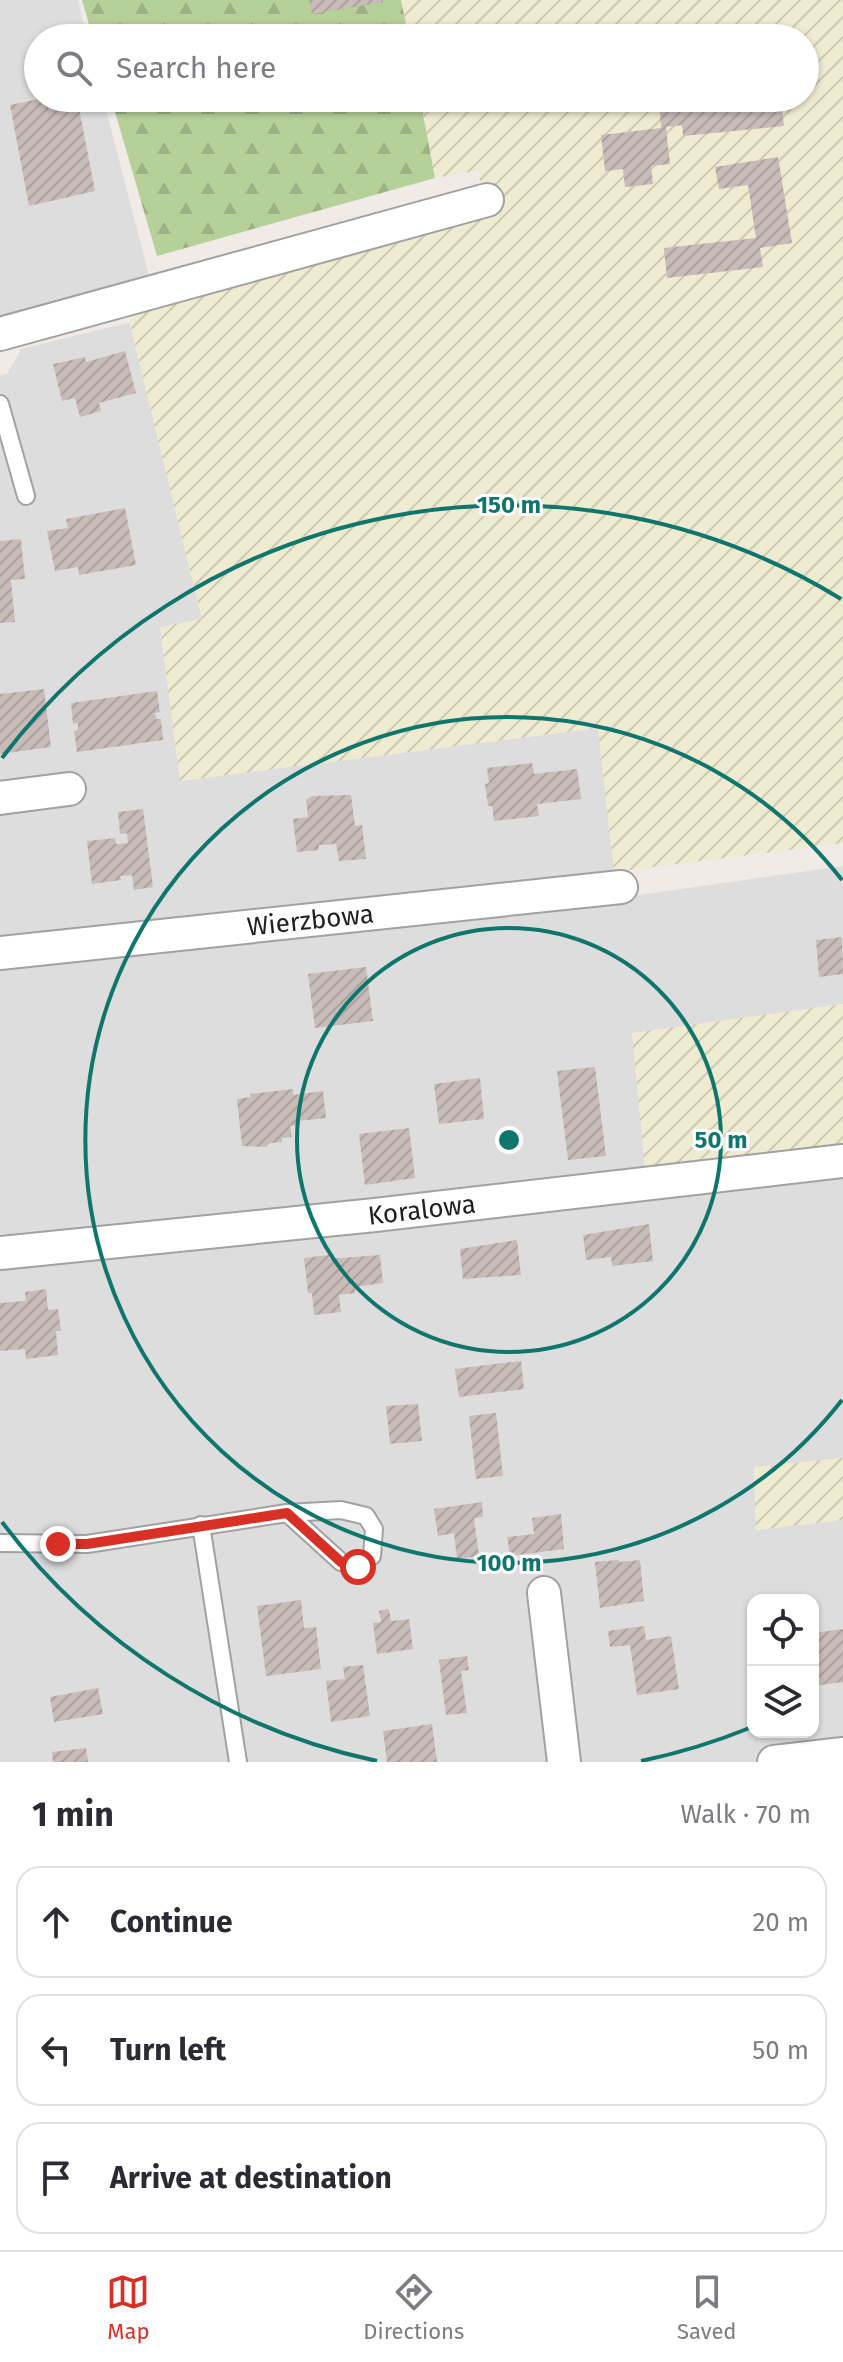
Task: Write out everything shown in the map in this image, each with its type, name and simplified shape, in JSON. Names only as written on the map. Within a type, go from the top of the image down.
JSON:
[{"type":"street","points":[[0,334],[487,200]]},
{"type":"street","points":[[0,798],[69,789]]},
{"type":"street","name":"Wierzbowa","points":[[0,953],[621,887]]},
{"type":"street","name":"Koralowa","points":[[0,1253],[375,1215],[843,1161]]},
{"type":"street","points":[[544,1593],[564,1762]]},
{"type":"street","points":[[774,1762],[843,1754]]},
{"type":"lane","points":[[0,404],[26,496]]},
{"type":"lane","points":[[0,1543],[87,1544],[287,1513],[341,1510],[366,1516],[374,1529],[372,1556],[358,1567],[341,1562],[287,1513]]},
{"type":"lane","points":[[201,1525],[238,1762]]},
{"type":"shaded area","points":[[0,0],[78,0],[84,24],[24,24],[24,112],[107,112],[151,283],[0,324]]},
{"type":"shaded area","points":[[401,0],[843,0],[843,843],[614,872],[598,728],[180,781],[160,627],[202,619],[126,309],[483,214],[479,170],[435,178],[423,112],[819,112],[819,24],[406,24]]},
{"type":"shaded area","points":[[131,322],[202,619],[180,781],[598,728],[618,898],[843,866],[843,1004],[632,1034],[843,1170],[843,1458],[754,1468],[756,1530],[843,1520],[843,1762],[0,1762],[0,376],[7,374],[21,349]]},
{"type":"shaded area","points":[[843,1004],[843,1150],[645,1170],[632,1033]]},
{"type":"shaded area","points":[[843,1458],[843,1520],[756,1530],[754,1467]]},
{"type":"green space","points":[[82,0],[401,0],[406,24],[89,24]]},
{"type":"green space","points":[[115,112],[423,112],[435,178],[157,256]]},
{"type":"building","points":[[309,0],[383,0],[383,2],[312,14]]},
{"type":"building","points":[[24,102],[24,112],[80,112],[95,191],[29,206],[10,105]]},
{"type":"building","points":[[660,112],[782,112],[784,126],[683,136],[682,125],[666,127],[670,164],[651,166],[653,184],[625,187],[623,169],[605,171],[601,135],[661,128]]},
{"type":"building","points":[[778,157],[792,243],[760,248],[763,267],[667,278],[664,248],[756,238],[748,185],[719,189],[715,167]]},
{"type":"building","points":[[125,351],[136,393],[99,403],[101,411],[80,417],[75,398],[62,401],[53,364],[85,357],[86,362]]},
{"type":"building","points":[[125,508],[136,565],[79,575],[78,567],[55,571],[47,531],[68,528],[66,519]]},
{"type":"building","points":[[21,539],[25,579],[11,580],[15,622],[0,623],[0,541]]},
{"type":"building","points":[[44,689],[51,747],[0,754],[0,694]]},
{"type":"building","points":[[157,691],[160,712],[155,713],[156,719],[161,719],[163,740],[77,752],[74,731],[78,730],[78,723],[73,724],[71,703]]},
{"type":"building","points":[[532,763],[534,774],[577,769],[581,799],[537,804],[539,816],[494,821],[485,784],[489,783],[487,768]]},
{"type":"building","points":[[351,795],[355,826],[362,825],[366,859],[339,861],[336,844],[319,845],[319,850],[297,852],[293,819],[308,817],[306,800],[312,796]]},
{"type":"building","points":[[143,809],[153,887],[134,890],[132,875],[120,876],[121,880],[92,884],[87,841],[115,838],[116,844],[128,843],[127,833],[120,834],[118,812]]},
{"type":"building","points":[[842,937],[843,974],[819,977],[816,940]]},
{"type":"building","points":[[366,967],[373,1021],[315,1028],[308,974]]},
{"type":"building","points":[[595,1067],[606,1156],[568,1160],[557,1071]]},
{"type":"building","points":[[480,1078],[484,1119],[439,1124],[434,1084]]},
{"type":"building","points":[[293,1089],[293,1095],[323,1091],[326,1118],[298,1121],[298,1125],[290,1126],[292,1137],[282,1138],[282,1142],[270,1143],[266,1147],[242,1146],[237,1099],[251,1097],[250,1094]]},
{"type":"building","points":[[409,1128],[415,1178],[365,1185],[359,1134]]},
{"type":"building","points":[[649,1224],[653,1261],[612,1266],[611,1257],[586,1260],[583,1235]]},
{"type":"building","points":[[517,1240],[521,1275],[463,1279],[460,1249]]},
{"type":"building","points":[[329,1255],[329,1259],[380,1255],[383,1283],[355,1287],[355,1293],[339,1295],[341,1312],[314,1315],[304,1258]]},
{"type":"building","points":[[46,1289],[48,1310],[58,1309],[61,1331],[56,1331],[58,1355],[26,1359],[25,1349],[0,1351],[0,1303],[26,1301],[25,1292]]},
{"type":"building","points":[[521,1361],[524,1389],[459,1397],[455,1369]]},
{"type":"building","points":[[418,1404],[422,1441],[390,1444],[386,1406]]},
{"type":"building","points":[[496,1413],[503,1476],[476,1479],[469,1416]]},
{"type":"building","points":[[482,1502],[483,1517],[474,1518],[479,1556],[457,1559],[454,1533],[438,1536],[434,1509]]},
{"type":"building","points":[[561,1514],[564,1549],[510,1556],[507,1537],[534,1534],[532,1518]]},
{"type":"building","points":[[640,1560],[644,1601],[600,1608],[595,1562]]},
{"type":"building","points":[[301,1600],[304,1628],[316,1627],[321,1669],[266,1676],[257,1606]]},
{"type":"building","points":[[389,1609],[391,1621],[409,1619],[413,1649],[377,1654],[373,1623],[381,1622],[379,1611]]},
{"type":"building","points":[[644,1626],[646,1640],[671,1636],[679,1689],[637,1695],[630,1645],[610,1647],[608,1631]]},
{"type":"building","points":[[843,1629],[843,1682],[819,1685],[819,1632]]},
{"type":"building","points":[[467,1656],[469,1670],[461,1671],[467,1713],[446,1715],[439,1660]]},
{"type":"building","points":[[363,1665],[370,1716],[331,1722],[326,1681],[345,1679],[343,1667]]},
{"type":"building","points":[[98,1688],[103,1714],[54,1722],[50,1697]]},
{"type":"building","points":[[432,1724],[437,1762],[387,1762],[383,1731]]},
{"type":"building","points":[[86,1748],[88,1762],[53,1762],[52,1752]]},
{"type":"route","points":[[58,1544],[87,1544],[287,1513],[341,1562],[358,1567]]}]
